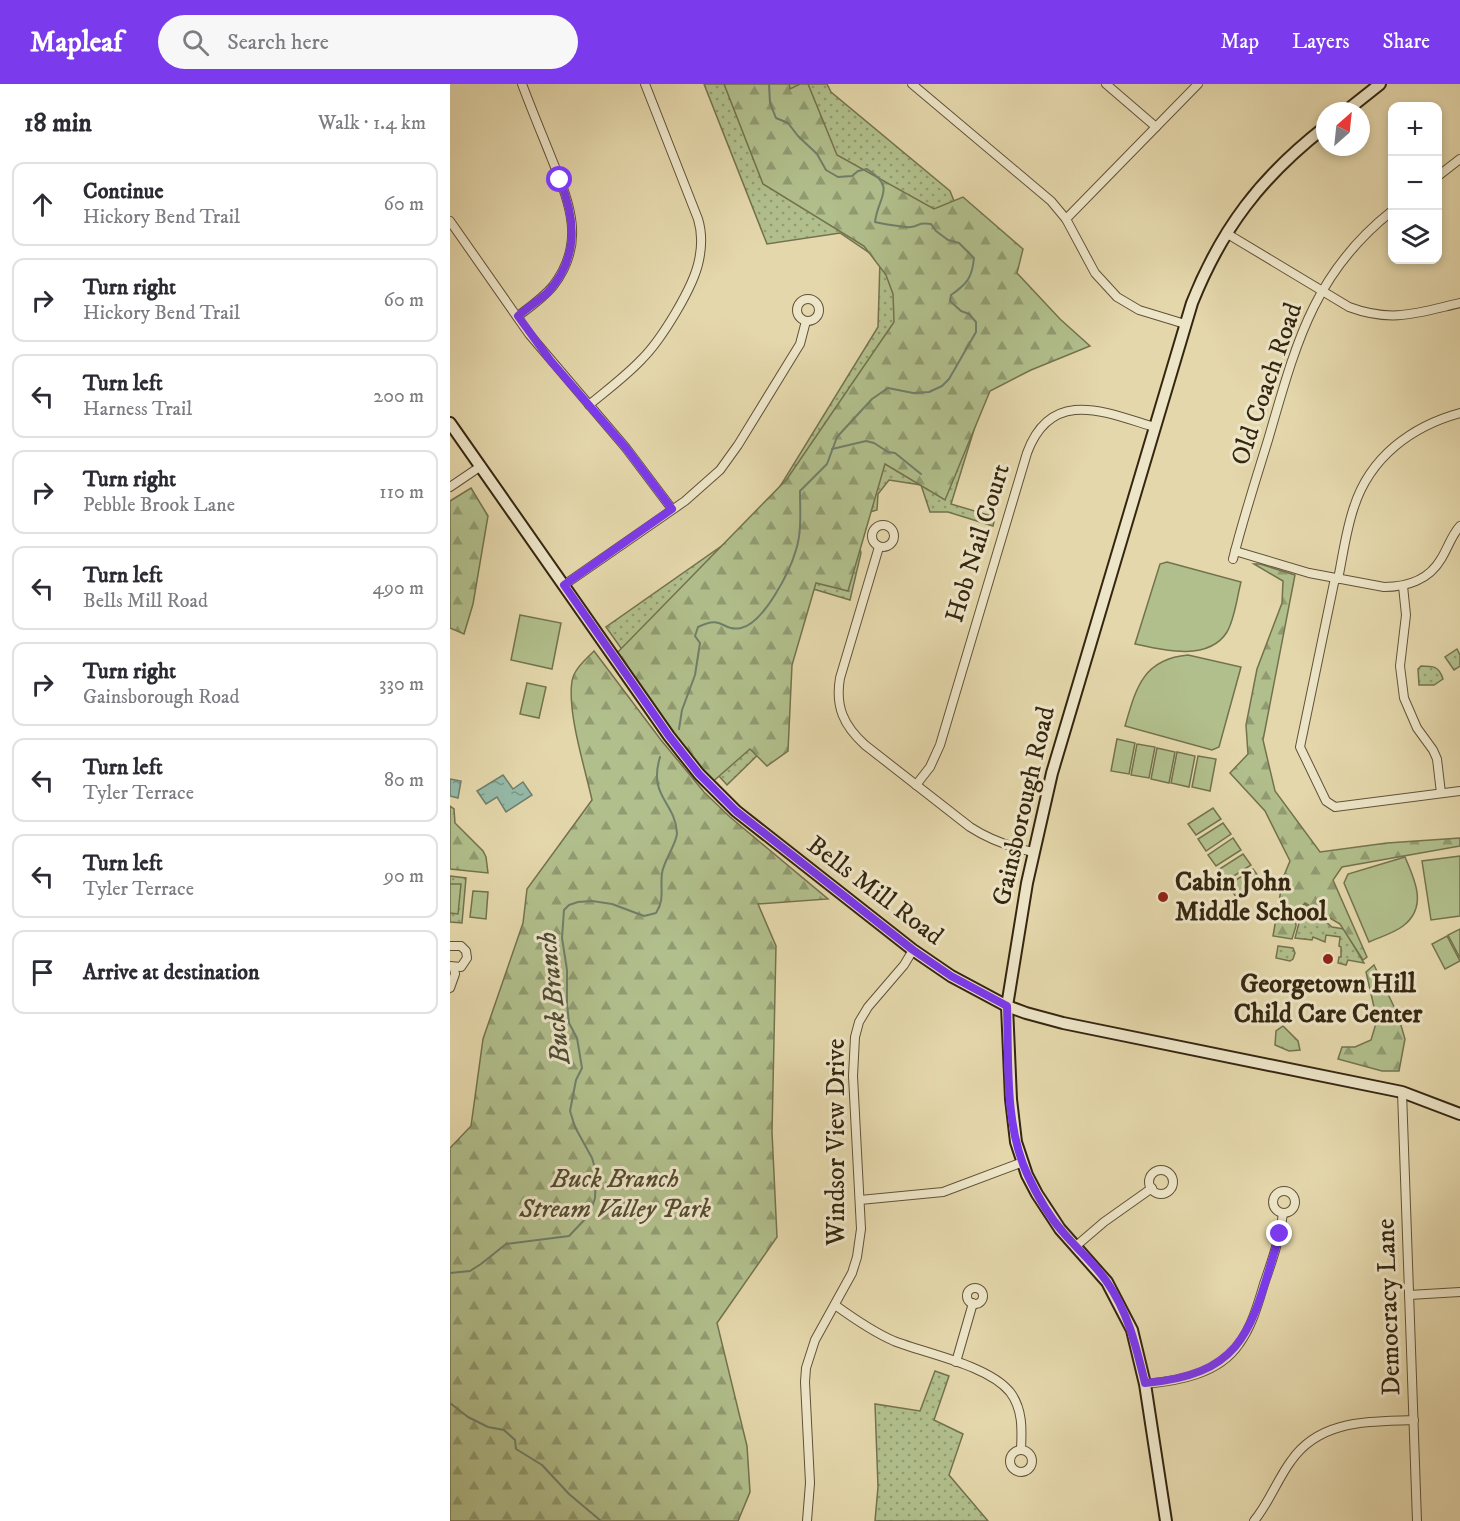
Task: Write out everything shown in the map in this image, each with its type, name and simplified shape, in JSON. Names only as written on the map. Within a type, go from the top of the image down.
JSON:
[{"type":"street","points":[[518,316],[546,294],[559,277],[568,256],[573,229],[568,200],[522,84]]},
{"type":"street","points":[[589,405],[634,366],[655,344],[690,284],[699,260],[701,235],[698,219],[645,84]]},
{"type":"street","points":[[912,84],[1035,186],[1066,219],[1095,273],[1117,297],[1139,310],[1185,324]]},
{"type":"street","points":[[1106,84],[1156,127]]},
{"type":"street","points":[[1066,219],[1198,84]]},
{"type":"street","points":[[1357,102],[1380,84]]},
{"type":"street","name":"Gainsborough Road","points":[[1166,1521],[1145,1383],[1132,1330],[1107,1282],[1060,1229],[1037,1194],[1016,1142],[1011,1100],[1007,1006],[1019,924],[1058,752],[1185,324],[1199,286],[1226,233],[1252,196],[1286,160],[1316,135]]},
{"type":"street","points":[[1442,172],[1460,159]]},
{"type":"street","name":"Old Coach Road","points":[[1336,579],[1234,555],[1306,319],[1322,291],[1354,247],[1388,215]]},
{"type":"street","points":[[450,221],[550,360],[626,448],[672,509]]},
{"type":"street","points":[[1226,233],[1349,307],[1368,314],[1405,315],[1460,303]]},
{"type":"street","points":[[564,585],[710,481],[730,457],[800,344],[806,321]]},
{"type":"street","name":"Hob Nail Court","points":[[916,784],[930,767],[940,744],[1027,453],[1036,433],[1057,414],[1079,409],[1095,410],[1154,427]]},
{"type":"street","points":[[1460,412],[1432,422],[1399,442],[1379,461],[1364,483],[1354,507],[1336,579],[1300,743],[1302,755],[1326,801],[1335,807],[1460,791]]},
{"type":"street","name":"Bells Mill Road","points":[[450,423],[669,736],[709,785],[750,823],[913,950],[951,976],[1007,1006],[1026,1013],[1063,1023],[1402,1092],[1460,1114]]},
{"type":"street","points":[[450,487],[481,466]]},
{"type":"street","points":[[1336,579],[1384,587],[1402,586],[1414,582],[1431,571],[1441,559],[1450,539],[1460,526]]},
{"type":"street","points":[[879,547],[840,678],[838,701],[844,722],[852,734],[970,827],[985,837],[1034,852]]},
{"type":"street","points":[[1402,586],[1406,615],[1400,666],[1404,698],[1417,728],[1437,759],[1441,793]]},
{"type":"street","points":[[450,946],[461,946],[467,954],[464,964],[452,967],[455,974],[450,988]]},
{"type":"street","name":"Windsor View Drive","points":[[807,1521],[810,1483],[806,1368],[815,1340],[852,1273],[861,1229],[853,1076],[855,1037],[859,1022],[868,1007],[904,965],[913,950]]},
{"type":"street","name":"Democracy Lane","points":[[1402,1092],[1418,1521]]},
{"type":"street","points":[[861,1200],[943,1192],[1023,1162]]},
{"type":"street","points":[[1076,1246],[1104,1221],[1152,1188]]},
{"type":"street","points":[[1145,1383],[1171,1381],[1198,1374],[1223,1360],[1239,1345],[1255,1314],[1280,1234],[1283,1213]]},
{"type":"street","points":[[1409,1295],[1460,1292]]},
{"type":"street","points":[[956,1362],[973,1303]]},
{"type":"street","points":[[835,1305],[861,1323],[893,1340],[996,1378],[1012,1394],[1022,1420],[1021,1449]]},
{"type":"street","points":[[1254,1521],[1292,1459],[1308,1444],[1341,1426],[1355,1422],[1414,1420]]},
{"type":"green space","points":[[704,84],[827,84],[831,92],[950,191],[972,246],[986,391],[951,504],[995,517],[993,526],[948,512],[930,512],[921,485],[889,480],[878,494],[877,510],[870,512],[857,536],[861,553],[850,600],[810,588],[772,741],[727,785],[684,737],[606,627],[760,519],[878,327],[880,260],[840,233],[767,244]]},
{"type":"green space","points":[[724,84],[789,84],[790,89],[800,84],[808,84],[837,155],[934,209],[963,197],[1023,249],[1017,273],[1060,319],[1090,346],[1031,370],[990,391],[945,500],[885,464],[848,591],[816,583],[792,665],[788,751],[767,766],[750,749],[709,785],[614,656],[787,479],[894,322],[893,294],[886,275],[864,246],[763,184]]},
{"type":"green space","points":[[471,488],[488,516],[473,604],[464,634],[450,628],[450,501]]},
{"type":"green space","points":[[1167,562],[1241,582],[1230,626],[1219,641],[1197,651],[1184,652],[1135,644],[1160,564]]},
{"type":"green space","points":[[1254,564],[1295,575],[1263,740],[1275,791],[1320,852],[1387,843],[1460,838],[1460,846],[1342,867],[1333,880],[1367,957],[1363,960],[1340,924],[1305,903],[1295,914],[1296,926],[1292,939],[1273,936],[1283,878],[1290,861],[1265,811],[1230,773],[1248,754],[1246,725],[1257,669],[1282,603],[1283,581]]},
{"type":"green space","points":[[520,615],[561,623],[552,669],[511,660]]},
{"type":"green space","points":[[1457,649],[1460,655],[1460,666],[1454,670],[1445,657]]},
{"type":"green space","name":"Buck Branch Stream Valley Park","points":[[594,651],[661,740],[704,792],[730,817],[828,899],[758,904],[776,946],[772,1132],[777,1237],[717,1323],[747,1446],[750,1492],[738,1521],[450,1521],[450,1148],[471,1126],[483,1039],[523,923],[527,889],[592,800],[574,724],[571,694],[575,672]]},
{"type":"green space","points":[[1188,655],[1241,667],[1219,747],[1212,750],[1125,726],[1138,688],[1151,669],[1161,662]]},
{"type":"green space","points":[[1421,666],[1435,668],[1440,671],[1443,679],[1434,685],[1419,685],[1418,669]]},
{"type":"green space","points":[[527,683],[546,687],[539,718],[520,714]]},
{"type":"green space","points":[[1117,739],[1135,743],[1129,774],[1111,771]]},
{"type":"green space","points":[[1137,744],[1155,747],[1149,778],[1131,775]]},
{"type":"green space","points":[[1157,748],[1175,752],[1169,783],[1151,779]]},
{"type":"green space","points":[[1177,752],[1195,756],[1189,787],[1171,783]]},
{"type":"green space","points":[[1198,756],[1216,759],[1210,791],[1192,787]]},
{"type":"green space","points":[[450,806],[454,809],[455,823],[483,851],[488,873],[450,869]]},
{"type":"green space","points":[[1213,808],[1221,819],[1196,835],[1188,824]]},
{"type":"green space","points":[[1223,823],[1231,834],[1206,851],[1198,839]]},
{"type":"green space","points":[[1233,838],[1241,850],[1216,866],[1208,855]]},
{"type":"green space","points":[[1243,854],[1251,865],[1226,881],[1218,870]]},
{"type":"green space","points":[[1460,856],[1460,916],[1431,920],[1422,861]]},
{"type":"green space","points":[[1405,857],[1417,893],[1415,910],[1411,919],[1403,926],[1369,942],[1344,883],[1348,874]]},
{"type":"green space","points":[[1253,869],[1261,880],[1236,897],[1228,885]]},
{"type":"green space","points":[[450,876],[466,878],[462,923],[450,922]]},
{"type":"green space","points":[[450,884],[461,884],[458,914],[450,913]]},
{"type":"green space","points":[[473,891],[488,892],[486,919],[470,917]]},
{"type":"green space","points":[[1293,902],[1306,905],[1332,927],[1344,929],[1364,963],[1348,960],[1346,965],[1338,963],[1341,957],[1340,937],[1326,935],[1325,942],[1313,937],[1312,940],[1295,938],[1299,923],[1290,913]]},
{"type":"green space","points":[[1460,929],[1460,958],[1448,935]]},
{"type":"green space","points":[[1447,936],[1460,961],[1445,969],[1432,944]]},
{"type":"green space","points":[[1278,946],[1293,948],[1295,953],[1293,959],[1290,961],[1276,958]]},
{"type":"green space","points":[[1374,965],[1398,1015],[1405,1039],[1399,1071],[1382,1071],[1338,1059],[1342,1047],[1355,1047],[1371,1040],[1377,1020],[1366,972]]},
{"type":"green space","points":[[1283,1026],[1298,1041],[1300,1050],[1289,1051],[1275,1045],[1276,1031]]},
{"type":"green space","points":[[935,1371],[949,1376],[934,1420],[963,1434],[949,1475],[988,1521],[875,1521],[878,1487],[875,1404],[920,1411]]},
{"type":"water","points":[[503,775],[513,789],[523,782],[532,795],[506,812],[497,797],[486,804],[477,791]]},
{"type":"water","points":[[450,779],[461,781],[458,798],[450,796]]},
{"type":"waterway","name":"Buck Branch","points":[[679,729],[682,710],[695,675],[700,643],[695,636],[698,627],[713,622],[734,629],[741,628],[750,624],[767,607],[782,583],[798,543],[800,491],[827,464],[837,437],[872,399],[888,388],[913,393],[929,392],[942,386],[949,379],[976,332],[976,322],[969,314],[961,311],[950,301],[951,295],[968,280],[974,258],[959,243],[948,240],[931,224],[923,223],[908,227],[875,222],[884,187],[881,182],[867,169],[858,171],[852,176],[838,177],[826,170],[817,154],[788,123],[776,118],[770,103],[769,84]]},
{"type":"waterway","points":[[832,449],[866,441],[874,443],[888,452],[895,453],[921,474]]},
{"type":"waterway","name":"Buck Branch","points":[[450,1273],[470,1271],[506,1244],[569,1236],[589,1215],[595,1198],[596,1172],[592,1158],[575,1127],[570,1111],[576,1080],[582,1068],[577,1038],[569,1023],[567,970],[562,938],[564,910],[569,905],[578,902],[592,901],[612,904],[644,916],[656,913],[661,899],[663,868],[677,833],[672,813],[657,781],[660,757]]},
{"type":"waterway","name":"Buck Branch","points":[[450,1403],[468,1417],[488,1427],[504,1430],[515,1440],[516,1449],[542,1465],[569,1494],[601,1521]]},
{"type":"place","name":"Cabin John Middle School","points":[[1163,897]]},
{"type":"place","name":"Georgetown Hill Child Care Center","points":[[1328,959]]},
{"type":"route","points":[[560,180],[571,209],[573,229],[568,256],[553,286],[518,316],[529,334],[626,448],[672,509],[564,585],[669,736],[699,774],[736,811],[913,950],[951,976],[1007,1006],[1011,1100],[1016,1142],[1027,1175],[1060,1229],[1107,1282],[1124,1311],[1132,1330],[1145,1383],[1171,1381],[1198,1374],[1223,1360],[1239,1345],[1255,1314],[1280,1234]]}]
